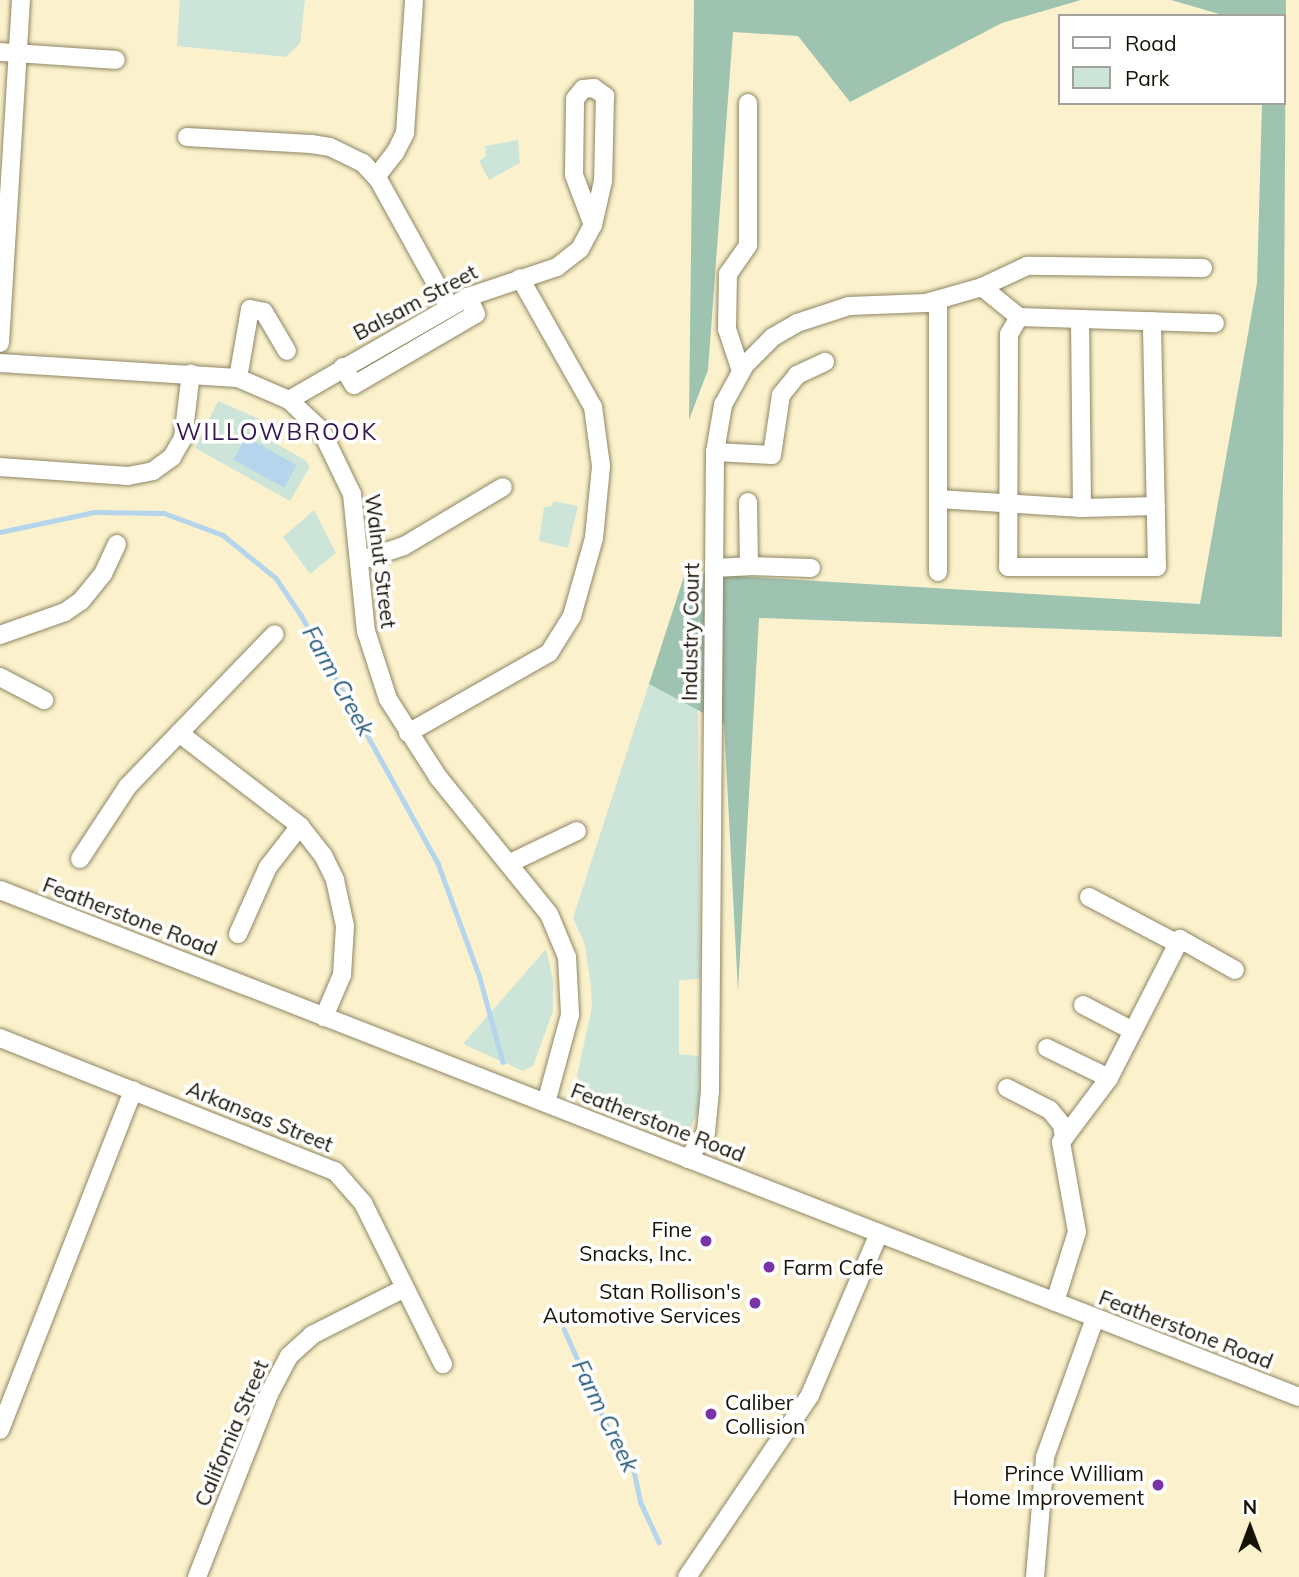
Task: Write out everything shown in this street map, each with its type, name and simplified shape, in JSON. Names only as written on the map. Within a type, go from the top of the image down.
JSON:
[{"type":"street","points":[[0,343],[8,53],[21,0]]},
{"type":"street","points":[[376,177],[397,150],[405,133],[414,0]]},
{"type":"street","points":[[8,53],[116,60]]},
{"type":"street","name":"Balsam Street","points":[[289,400],[468,296],[540,274],[572,257],[593,225],[603,181],[605,96],[594,88],[583,89],[575,99],[574,150],[574,175],[593,225]]},
{"type":"street","points":[[741,371],[727,329],[728,274],[748,244],[748,103]]},
{"type":"street","points":[[187,137],[330,147],[363,163],[376,177],[449,307]]},
{"type":"street","name":"Industry Court","points":[[688,1159],[706,1132],[710,1091],[715,453],[723,405],[741,371],[774,337],[822,313],[871,302],[938,301],[982,287],[1027,266],[1202,268]]},
{"type":"street","points":[[408,733],[549,653],[572,616],[594,538],[601,466],[593,407],[520,278]]},
{"type":"street","points":[[982,287],[1019,317],[1215,323]]},
{"type":"street","points":[[343,367],[354,385],[477,314],[468,296]]},
{"type":"street","points":[[938,301],[938,572]]},
{"type":"street","points":[[238,378],[250,309],[264,312],[287,351]]},
{"type":"street","points":[[1019,317],[1009,334],[1008,566],[1157,567],[1152,321]]},
{"type":"street","points":[[1080,319],[1082,508]]},
{"type":"street","points":[[715,453],[772,455],[780,395],[797,375],[825,362]]},
{"type":"street","name":"Walnut Street","points":[[0,363],[238,378],[289,400],[321,430],[342,467],[358,527],[363,608],[375,666],[408,733],[438,777],[549,914],[570,969],[569,1026],[546,1103]]},
{"type":"street","points":[[0,467],[128,476],[153,471],[172,457],[183,438],[191,373]]},
{"type":"street","points":[[359,561],[404,546],[503,487]]},
{"type":"street","points":[[938,499],[1008,500],[1082,508],[1156,506]]},
{"type":"street","points":[[748,502],[749,566]]},
{"type":"street","points":[[0,635],[65,612],[80,601],[103,574],[117,544]]},
{"type":"street","points":[[713,568],[811,568]]},
{"type":"street","points":[[80,859],[119,796],[275,634]]},
{"type":"street","points":[[0,677],[44,700]]},
{"type":"street","points":[[179,733],[300,826],[335,880],[345,926],[342,975],[324,1017]]},
{"type":"street","points":[[238,934],[268,867],[300,826]]},
{"type":"street","points":[[510,863],[577,831]]},
{"type":"street","name":"Featherstone Road","points":[[0,890],[1299,1397]]},
{"type":"street","points":[[1089,897],[1178,944]]},
{"type":"street","points":[[1064,1138],[1109,1078],[1180,939],[1235,970]]},
{"type":"street","points":[[1083,1005],[1133,1031]]},
{"type":"street","name":"Arkansas Street","points":[[0,1038],[335,1171],[363,1203],[443,1364]]},
{"type":"street","points":[[1047,1048],[1109,1078]]},
{"type":"street","points":[[1007,1088],[1050,1110],[1062,1125],[1077,1232],[1055,1302]]},
{"type":"street","points":[[0,1430],[133,1090]]},
{"type":"street","points":[[687,1577],[810,1395],[879,1233]]},
{"type":"street","name":"California Street","points":[[197,1577],[269,1394],[289,1356],[312,1335],[405,1288]]},
{"type":"street","points":[[1035,1577],[1045,1457],[1095,1318]]},
{"type":"green space","points":[[180,0],[305,0],[300,43],[286,57],[177,46]]},
{"type":"green space","points":[[694,0],[1081,0],[1002,23],[850,102],[798,36],[733,32],[708,370],[689,420]]},
{"type":"green space","points":[[1171,0],[1286,0],[1282,637],[759,618],[738,991],[724,724],[649,684],[685,573],[1200,604],[1257,283],[1262,105],[1285,105],[1285,14],[1219,14]]},
{"type":"green space","points":[[518,140],[520,163],[489,180],[479,161],[486,156],[485,146]]},
{"type":"green space","points":[[218,401],[262,420],[256,432],[305,460],[310,466],[290,501],[195,448]]},
{"type":"green space","points":[[553,501],[578,506],[568,548],[539,541],[544,507],[552,506]]},
{"type":"green space","points":[[314,510],[336,553],[310,574],[283,537]]},
{"type":"green space","points":[[649,684],[698,710],[700,979],[679,980],[679,1054],[699,1056],[699,1109],[687,1135],[585,1096],[577,1076],[592,1007],[585,945],[573,918]]},
{"type":"green space","points":[[546,949],[553,980],[553,1011],[533,1066],[523,1071],[463,1044]]},
{"type":"water","points":[[246,437],[297,465],[284,488],[233,460]]},
{"type":"waterway","name":"Farm Creek","points":[[0,532],[94,512],[164,513],[223,535],[276,578],[301,615],[438,863],[480,978],[503,1062]]},
{"type":"waterway","name":"Farm Creek","points":[[564,1329],[619,1452],[634,1471],[641,1503],[659,1542]]},
{"type":"place","name":"Fine Snacks, Inc.","points":[[706,1241]]},
{"type":"place","name":"Farm Cafe","points":[[769,1267]]},
{"type":"place","name":"Stan Rollison's Automotive Services","points":[[755,1303]]},
{"type":"place","name":"Caliber Collision","points":[[711,1414]]},
{"type":"place","name":"Prince William Home Improvement","points":[[1158,1485]]},
{"type":"district","name":"WILLOWBROOK","points":[[277,432]]}]
